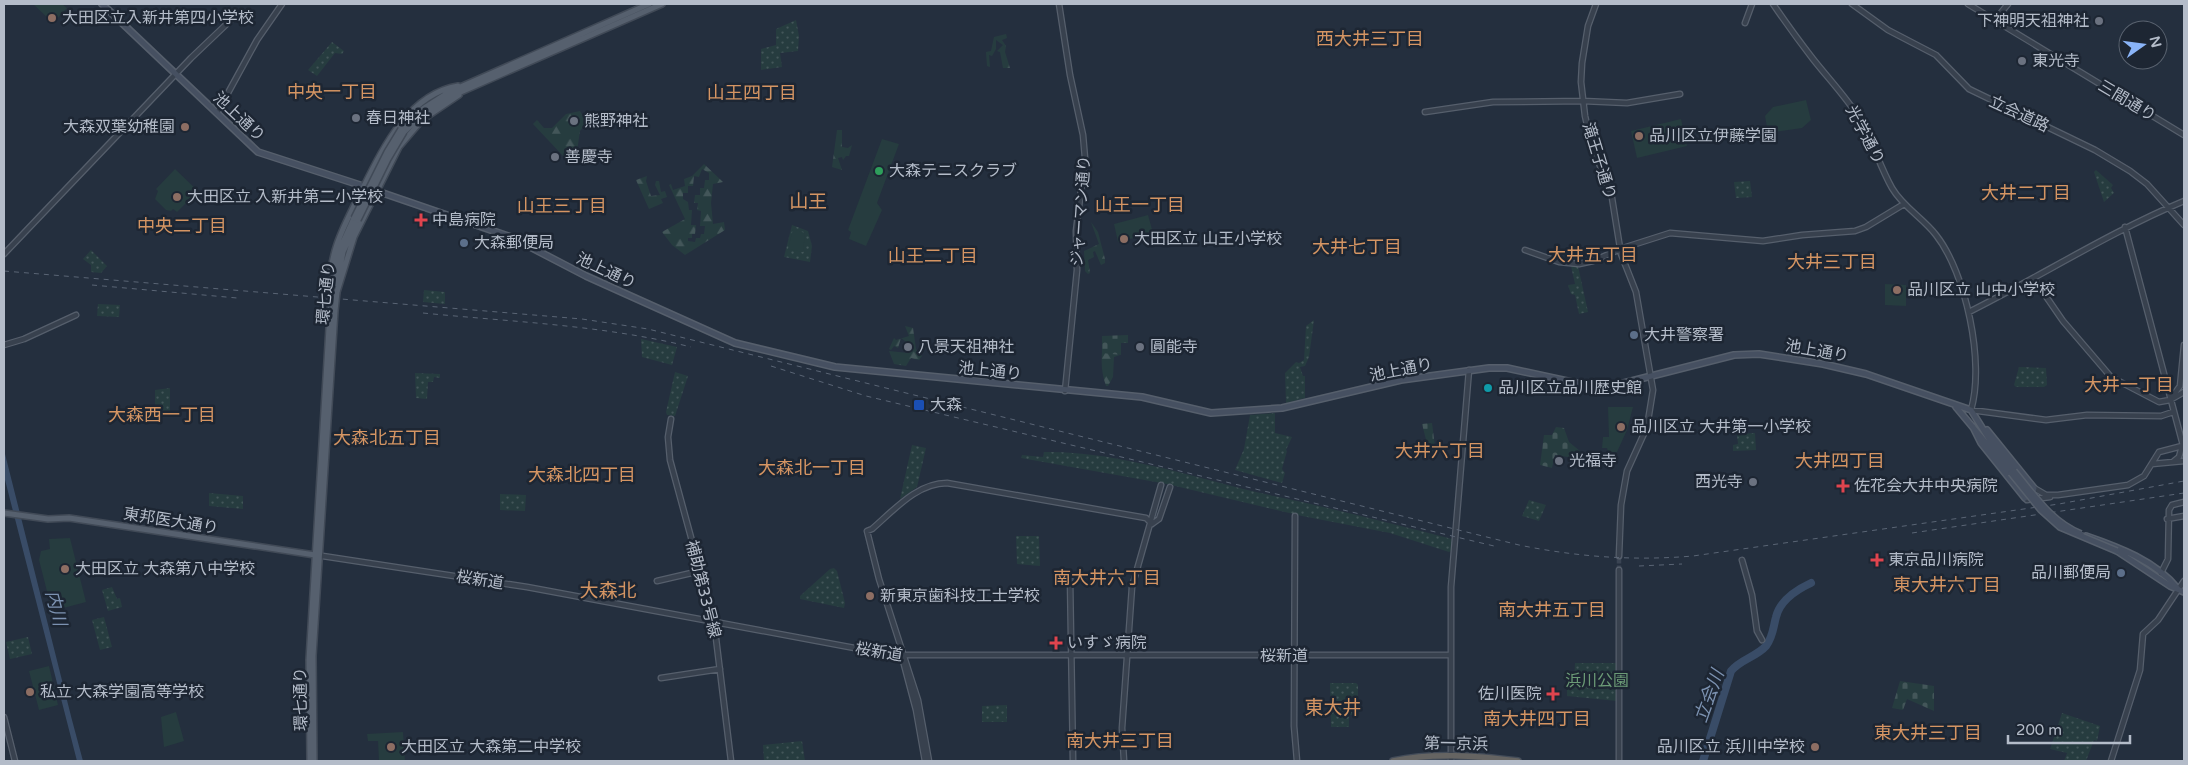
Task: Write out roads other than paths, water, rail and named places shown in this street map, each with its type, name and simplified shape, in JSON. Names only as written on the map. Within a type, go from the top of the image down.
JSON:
[{"type":"highway","name":"第一京浜","points":[[1393,761],[1451,759],[1518,761]]},
{"type":"main road","name":"池上通り","points":[[102,4],[260,153],[511,237],[591,279],[740,344],[836,368],[1140,397],[1188,409],[1219,413],[1287,407],[1401,380],[1468,370],[1507,368],[1596,387],[1612,386],[1734,355],[1758,354],[1858,371],[1971,410]]},
{"type":"main road","name":"環七通り","points":[[403,131],[437,104],[464,88],[649,4]]},
{"type":"main road","name":"環七通り","points":[[310,761],[309,660],[334,291],[342,258],[356,219],[403,131],[424,108],[449,92],[464,88],[662,4]]},
{"type":"main road","points":[[334,291],[330,274],[334,254],[384,147],[411,113],[443,90],[464,88]]},
{"type":"main road","points":[[334,291],[351,244],[394,155],[409,133],[464,88]]},
{"type":"main road","points":[[1956,406],[2044,508],[2062,524],[2117,549],[2160,573],[2178,589]]},
{"type":"main road","points":[[1971,410],[2013,472]]},
{"type":"main road","points":[[1973,427],[1981,443],[2025,498],[2032,496],[2034,488],[1994,438],[1978,423]]},
{"type":"main road","name":"東邦医大通り","points":[[4,513],[23,516],[69,518],[317,555]]},
{"type":"main road","points":[[2117,549],[2184,592]]},
{"type":"main road","name":"環七通り","points":[[314,761],[313,656],[317,555]]},
{"type":"street","points":[[217,113],[257,40],[282,4]]},
{"type":"street","name":"ジャーマン通り","points":[[1059,4],[1068,68],[1083,136],[1085,158],[1076,231],[1077,270],[1065,391]]},
{"type":"street","name":"滝王子通り","points":[[1596,4],[1588,26],[1583,58],[1581,82],[1583,101],[1591,140],[1612,198],[1620,251],[1636,292],[1653,390],[1647,427],[1627,471],[1623,491],[1619,556]]},
{"type":"street","points":[[1745,23],[1752,4]]},
{"type":"street","name":"光学通り","points":[[1773,4],[1796,37],[1856,114],[1892,188],[1904,204],[1932,229],[1950,258],[1969,312],[1974,348],[1971,410]]},
{"type":"street","name":"立会道路","points":[[1852,4],[1888,30],[1936,55],[1969,89],[2116,162],[2140,178],[2170,207],[2184,225]]},
{"type":"street","name":"三間通り","points":[[1968,4],[2184,135]]},
{"type":"street","points":[[1995,20],[2008,4]]},
{"type":"street","points":[[4,254],[176,74],[233,18]]},
{"type":"street","points":[[1425,112],[1493,102],[1583,101],[1627,103],[1680,94]]},
{"type":"street","points":[[1969,312],[2034,279],[2125,227],[2184,201]]},
{"type":"street","points":[[1525,250],[1559,262],[1572,264],[1593,261],[1658,236],[1675,233],[1763,240],[1855,231],[1864,228],[1904,204]]},
{"type":"street","points":[[2125,227],[2183,447],[2179,457],[2173,462]]},
{"type":"street","points":[[2034,279],[2063,320],[2111,378],[2159,402],[2170,400],[2184,392]]},
{"type":"street","points":[[4,345],[24,339],[76,314]]},
{"type":"street","points":[[2170,400],[2182,387],[2184,345]]},
{"type":"street","points":[[1451,759],[1451,587],[1468,370]]},
{"type":"street","points":[[1971,410],[1983,410],[2046,420],[2087,415],[2160,416],[2173,412]]},
{"type":"street","name":"補助第33号線","points":[[671,419],[668,438],[670,460],[714,622],[731,761]]},
{"type":"street","points":[[2025,498],[2128,485],[2141,479],[2159,452],[2183,447]]},
{"type":"street","points":[[2159,452],[2158,459],[2162,463]]},
{"type":"street","points":[[2152,464],[2184,461]]},
{"type":"street","points":[[925,761],[902,656],[866,531],[925,488],[943,483],[953,483],[1146,518],[1152,524]]},
{"type":"street","points":[[1124,761],[1122,728],[1134,574],[1152,524],[1162,485]]},
{"type":"street","points":[[1152,524],[1158,519],[1170,487]]},
{"type":"street","points":[[2034,488],[2046,495],[2058,495]]},
{"type":"street","points":[[2160,573],[2168,558],[2167,519],[2172,505],[2184,502]]},
{"type":"street","points":[[1295,516],[1294,732],[1296,761]]},
{"type":"street","points":[[2167,519],[2184,516]]},
{"type":"street","name":"桜新道","points":[[317,555],[527,587],[902,656],[1451,655]]},
{"type":"street","points":[[1742,560],[1752,595],[1757,631],[1762,640]]},
{"type":"street","points":[[656,582],[700,570]]},
{"type":"street","points":[[1619,570],[1619,761]]},
{"type":"street","points":[[1070,577],[1073,761]]},
{"type":"street","points":[[2111,761],[2140,670],[2143,634],[2158,620],[2184,581]]},
{"type":"street","points":[[902,656],[907,664],[919,706],[929,761]]},
{"type":"street","points":[[661,678],[720,670]]},
{"type":"street","points":[[4,717],[15,761]]},
{"type":"water","name":"内川","points":[[4,450],[83,761],[77,761],[4,476]]},
{"type":"waterway","name":"立会川","points":[[1703,761],[1731,671],[1766,646],[1781,606],[1794,592],[1811,583]]},
{"type":"tunnel","points":[[1619,556],[1619,570]]},
{"type":"railway","points":[[4,271],[582,319],[648,329],[1519,545],[1584,555],[1628,558],[1693,556],[2059,504],[2184,481]]},
{"type":"railway","points":[[92,285],[237,298]]},
{"type":"railway","points":[[423,313],[591,329],[691,347]]},
{"type":"railway","points":[[771,366],[866,396],[1494,546]]},
{"type":"railway","points":[[1912,533],[2184,493]]},
{"type":"railway","points":[[1639,566],[1682,564]]},
{"type":"place","name":"大田区立入新井第四小学校","points":[[52,18]]},
{"type":"place","name":"下神明天祖神社","points":[[2099,21]]},
{"type":"place","name":"東光寺","points":[[2022,61]]},
{"type":"place","name":"春日神社","points":[[356,118]]},
{"type":"place","name":"熊野神社","points":[[574,121]]},
{"type":"place","name":"大森双葉幼稚園","points":[[185,127]]},
{"type":"place","name":"品川区立伊藤学園","points":[[1639,136]]},
{"type":"place","name":"善慶寺","points":[[555,157]]},
{"type":"place","name":"大森テニスクラブ","points":[[879,171]]},
{"type":"place","name":"大田区立 入新井第二小学校","points":[[177,197]]},
{"type":"place","name":"中島病院","points":[[421,220]]},
{"type":"place","name":"大田区立 山王小学校","points":[[1124,239]]},
{"type":"place","name":"大森郵便局","points":[[464,243]]},
{"type":"place","name":"品川区立 山中小学校","points":[[1897,290]]},
{"type":"place","name":"大井警察署","points":[[1634,335]]},
{"type":"place","name":"八景天祖神社","points":[[908,347]]},
{"type":"place","name":"圓能寺","points":[[1140,347]]},
{"type":"place","name":"品川区立品川歴史館","points":[[1488,388]]},
{"type":"place","name":"大森","points":[[919,405]]},
{"type":"place","name":"品川区立 大井第一小学校","points":[[1621,427]]},
{"type":"place","name":"光福寺","points":[[1559,461]]},
{"type":"place","name":"西光寺","points":[[1753,482]]},
{"type":"place","name":"佐花会大井中央病院","points":[[1843,486]]},
{"type":"place","name":"東京品川病院","points":[[1877,560]]},
{"type":"place","name":"大田区立 大森第八中学校","points":[[65,569]]},
{"type":"place","name":"品川郵便局","points":[[2121,573]]},
{"type":"place","name":"新東京歯科技工士学校","points":[[870,596]]},
{"type":"place","name":"いすゞ病院","points":[[1056,643]]},
{"type":"place","name":"私立 大森学園高等学校","points":[[30,692]]},
{"type":"place","name":"佐川医院","points":[[1553,694]]},
{"type":"place","name":"大田区立 大森第二中学校","points":[[391,747]]},
{"type":"place","name":"品川区立 浜川中学校","points":[[1815,747]]},
{"type":"district","name":"西大井三丁目","points":[[1370,39]]},
{"type":"district","name":"中央一丁目","points":[[332,92]]},
{"type":"district","name":"山王四丁目","points":[[752,93]]},
{"type":"district","name":"大井二丁目","points":[[2026,193]]},
{"type":"district","name":"山王","points":[[808,202]]},
{"type":"district","name":"山王一丁目","points":[[1140,205]]},
{"type":"district","name":"山王三丁目","points":[[562,206]]},
{"type":"district","name":"中央二丁目","points":[[182,226]]},
{"type":"district","name":"大井七丁目","points":[[1357,247]]},
{"type":"district","name":"大井五丁目","points":[[1593,255]]},
{"type":"district","name":"山王二丁目","points":[[933,256]]},
{"type":"district","name":"大井三丁目","points":[[1832,262]]},
{"type":"district","name":"大井一丁目","points":[[2129,385]]},
{"type":"district","name":"大森西一丁目","points":[[162,415]]},
{"type":"district","name":"大森北五丁目","points":[[387,438]]},
{"type":"district","name":"大井六丁目","points":[[1440,451]]},
{"type":"district","name":"大井四丁目","points":[[1840,461]]},
{"type":"district","name":"大森北一丁目","points":[[812,468]]},
{"type":"district","name":"大森北四丁目","points":[[582,475]]},
{"type":"district","name":"南大井六丁目","points":[[1107,578]]},
{"type":"district","name":"東大井六丁目","points":[[1947,585]]},
{"type":"district","name":"大森北","points":[[608,591]]},
{"type":"district","name":"南大井五丁目","points":[[1552,610]]},
{"type":"district","name":"東大井","points":[[1333,708]]},
{"type":"district","name":"南大井四丁目","points":[[1537,719]]},
{"type":"district","name":"東大井三丁目","points":[[1928,733]]},
{"type":"district","name":"南大井三丁目","points":[[1120,741]]},
{"type":"park label","name":"浜川公園","points":[[1597,681]]}]
